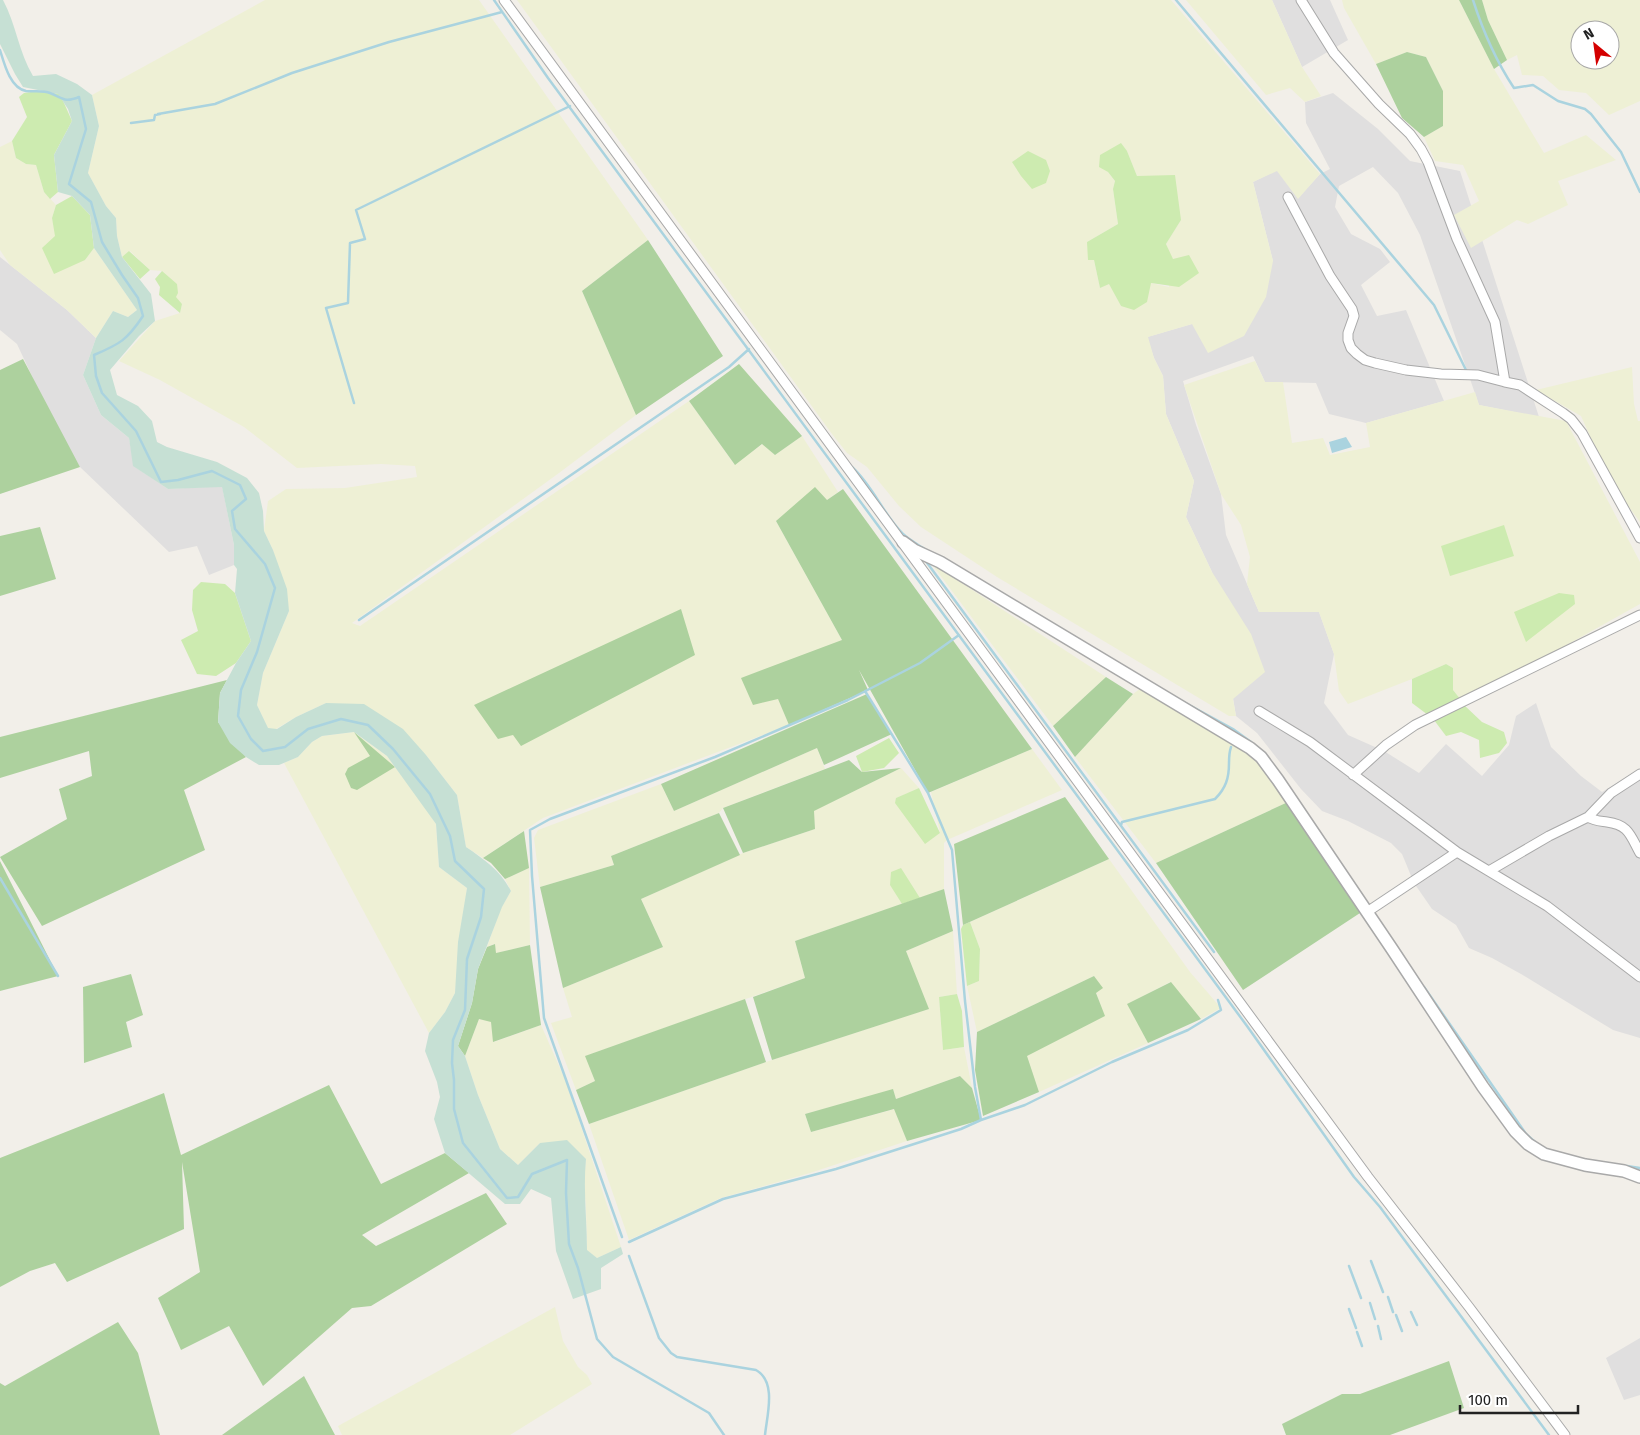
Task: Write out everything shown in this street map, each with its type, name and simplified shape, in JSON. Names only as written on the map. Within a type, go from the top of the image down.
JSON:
[{"type":"street","points":[[504,0],[1368,1178],[1470,1307],[1565,1435]]},
{"type":"street","points":[[1301,0],[1334,53],[1379,104],[1410,134],[1428,162],[1457,239],[1495,322],[1505,382]]},
{"type":"street","points":[[1288,197],[1330,276],[1352,309],[1354,316],[1348,333],[1348,340],[1351,348],[1357,354],[1365,360],[1406,370],[1441,374],[1478,375],[1520,385],[1571,419],[1582,433],[1640,538]]},
{"type":"street","points":[[903,542],[914,550],[940,562],[1250,748],[1261,757],[1483,1087],[1516,1131],[1528,1144],[1544,1154],[1585,1165],[1624,1171],[1640,1177]]},
{"type":"street","points":[[1353,775],[1386,745],[1415,725],[1640,615]]},
{"type":"street","points":[[1259,711],[1310,742],[1457,852],[1547,906],[1640,977]]},
{"type":"street","points":[[1489,871],[1548,836],[1588,817],[1612,794],[1640,774]]},
{"type":"street","points":[[1588,817],[1592,820],[1620,824],[1627,829],[1640,853]]},
{"type":"street","points":[[1367,912],[1457,852]]},
{"type":"shaded area","points":[[1272,0],[1330,0],[1348,40],[1302,67]]},
{"type":"shaded area","points":[[1333,93],[1378,129],[1410,161],[1460,171],[1539,417],[1479,405],[1420,235],[1398,193],[1373,167],[1339,186],[1335,207],[1351,234],[1380,249],[1390,262],[1361,285],[1377,316],[1406,310],[1444,401],[1366,423],[1329,414],[1316,383],[1265,382],[1253,356],[1183,381],[1196,425],[1221,494],[1226,535],[1259,612],[1319,612],[1334,654],[1324,703],[1348,735],[1384,751],[1419,773],[1446,744],[1482,776],[1509,745],[1516,716],[1536,703],[1551,747],[1581,776],[1602,792],[1640,769],[1640,1038],[1613,1030],[1521,974],[1469,948],[1456,925],[1432,909],[1414,883],[1402,854],[1391,843],[1348,821],[1322,811],[1301,789],[1257,733],[1236,716],[1212,572],[1186,517],[1194,481],[1166,414],[1163,376],[1147,337],[1192,324],[1273,261],[1253,182],[1277,170],[1298,198],[1320,174],[1330,169],[1306,123],[1305,102]]},
{"type":"shaded area","points":[[0,257],[67,310],[96,338],[83,375],[101,415],[129,438],[134,466],[168,489],[222,486],[234,545],[234,565],[209,575],[197,546],[169,552],[80,467],[57,430],[17,344],[0,330]]},
{"type":"shaded area","points":[[1640,1338],[1640,1395],[1624,1400],[1606,1358]]},
{"type":"green space","points":[[0,0],[3,0],[7,9],[24,58],[33,76],[56,74],[77,84],[92,95],[99,126],[88,173],[106,206],[116,218],[117,236],[122,257],[151,294],[155,321],[139,336],[110,370],[117,395],[138,406],[152,421],[157,442],[167,447],[217,462],[247,478],[259,493],[263,511],[264,531],[287,589],[289,611],[263,673],[257,705],[268,728],[277,729],[296,717],[326,703],[364,704],[403,729],[457,795],[466,847],[497,871],[511,891],[502,907],[478,969],[472,1003],[458,1046],[465,1056],[478,1095],[500,1149],[518,1165],[540,1143],[567,1140],[586,1159],[587,1250],[597,1258],[621,1247],[623,1254],[601,1268],[601,1289],[573,1299],[556,1251],[551,1198],[531,1189],[520,1204],[505,1204],[445,1153],[434,1119],[440,1097],[437,1082],[425,1051],[429,1033],[445,1012],[455,993],[458,942],[467,888],[439,867],[436,824],[387,756],[354,732],[322,736],[312,742],[298,757],[279,765],[259,765],[230,743],[218,722],[220,693],[236,663],[251,641],[235,593],[237,569],[234,565],[234,545],[222,487],[168,489],[133,466],[129,438],[101,415],[83,375],[96,338],[113,311],[128,317],[137,310],[94,248],[90,215],[72,196],[58,192],[54,155],[72,121],[68,109],[58,94],[23,87],[15,74],[0,44]]},
{"type":"green space","points":[[265,0],[479,0],[648,240],[582,291],[636,415],[352,623],[360,626],[689,401],[734,464],[763,444],[775,455],[802,436],[838,492],[827,500],[776,521],[842,640],[778,698],[789,725],[543,818],[483,858],[466,847],[457,795],[426,755],[326,703],[276,729],[268,729],[257,705],[263,673],[289,611],[273,550],[264,531],[268,501],[286,489],[345,488],[417,477],[415,466],[381,464],[297,468],[244,427],[160,380],[119,361],[155,321],[180,313],[182,304],[175,297],[162,271],[150,270],[130,251],[122,257],[117,236],[116,218],[106,206],[88,173],[99,126],[92,95]]},
{"type":"green space","points":[[517,0],[1171,0],[1320,174],[1298,199],[1277,171],[1253,182],[1273,261],[1266,297],[1244,336],[1208,353],[1192,324],[1148,337],[1154,358],[1163,376],[1166,414],[1194,481],[1186,517],[1212,572],[1251,634],[1265,672],[1233,699],[1236,716],[1229,716],[997,577],[921,527],[899,506],[867,467],[847,453]],"holes":[[[1127,151],[1137,176],[1181,220],[1166,244],[1172,259],[1169,287],[1151,283],[1121,306],[1109,283],[1100,288],[1094,260],[1087,242],[1118,224],[1113,189],[1115,181],[1108,172],[1099,166]]]},
{"type":"green space","points":[[1186,0],[1272,0],[1302,67],[1321,96],[1305,102],[1290,88],[1266,95]]},
{"type":"green space","points":[[1342,0],[1459,0],[1494,69],[1544,153],[1586,135],[1616,160],[1558,181],[1568,205],[1528,224],[1517,220],[1471,248],[1454,215],[1479,201],[1463,165],[1435,161],[1424,137],[1443,126],[1443,91],[1426,57],[1407,52],[1376,64],[1344,8]]},
{"type":"green space","points":[[1459,0],[1482,0],[1488,20],[1507,60],[1494,69]]},
{"type":"green space","points":[[1482,0],[1640,0],[1640,101],[1609,115],[1586,93],[1559,90],[1543,76],[1522,75],[1517,55],[1507,60],[1488,20]]},
{"type":"green space","points":[[1407,52],[1426,57],[1443,91],[1443,126],[1424,137],[1402,118],[1376,64]]},
{"type":"green space","points":[[38,91],[60,94],[72,121],[54,155],[58,192],[50,199],[44,192],[36,165],[26,164],[16,158],[12,141],[27,117],[19,97],[24,93]]},
{"type":"green space","points":[[12,141],[16,158],[26,164],[36,165],[44,192],[56,205],[52,218],[56,236],[85,260],[94,248],[137,310],[128,317],[113,311],[96,338],[67,310],[10,265],[0,250],[0,147]]},
{"type":"green space","points":[[1121,143],[1127,151],[1137,176],[1175,175],[1181,220],[1166,244],[1173,259],[1189,255],[1199,273],[1179,287],[1151,283],[1147,302],[1134,310],[1121,306],[1109,284],[1100,288],[1094,260],[1088,260],[1087,242],[1118,224],[1113,189],[1115,181],[1108,172],[1099,167],[1100,155]]},
{"type":"green space","points":[[1028,151],[1046,160],[1050,171],[1046,183],[1032,189],[1012,162]]},
{"type":"green space","points":[[72,196],[90,215],[94,248],[85,260],[54,274],[42,248],[55,236],[52,218],[56,205]]},
{"type":"green space","points":[[648,240],[723,356],[636,415],[582,291]]},
{"type":"green space","points":[[129,251],[150,270],[140,279],[122,257]]},
{"type":"green space","points":[[162,271],[177,284],[178,293],[176,297],[182,304],[180,313],[159,295],[160,287],[155,279]]},
{"type":"green space","points":[[23,359],[80,467],[0,494],[0,370]]},
{"type":"green space","points":[[1255,361],[1265,382],[1283,382],[1292,443],[1323,438],[1330,455],[1370,447],[1366,423],[1475,392],[1479,405],[1566,421],[1640,562],[1640,604],[1538,661],[1461,700],[1453,690],[1453,668],[1446,664],[1348,704],[1339,691],[1334,654],[1319,612],[1259,612],[1247,584],[1250,557],[1241,525],[1221,494],[1184,385]]},
{"type":"green space","points":[[739,364],[802,436],[775,455],[762,444],[735,465],[689,401]]},
{"type":"green space","points":[[1632,367],[1634,404],[1638,421],[1640,421],[1640,522],[1611,483],[1581,416],[1536,390]]},
{"type":"green space","points":[[815,487],[827,500],[843,489],[1032,749],[928,793],[859,670],[868,690],[789,725],[778,699],[753,705],[741,678],[842,640],[776,521]]},
{"type":"green space","points":[[1504,525],[1514,556],[1450,576],[1441,546]]},
{"type":"green space","points":[[40,527],[56,579],[0,596],[0,536]]},
{"type":"green space","points":[[931,563],[1106,677],[1053,726]]},
{"type":"green space","points":[[201,582],[225,584],[235,593],[251,641],[236,663],[216,676],[197,674],[181,640],[198,631],[192,610],[193,590]]},
{"type":"green space","points":[[1559,593],[1574,595],[1575,604],[1526,642],[1514,612]]},
{"type":"green space","points":[[681,609],[695,655],[521,746],[513,735],[498,739],[474,705]]},
{"type":"green space","points":[[1446,664],[1453,668],[1453,690],[1461,700],[1428,715],[1412,703],[1412,679]]},
{"type":"green space","points":[[1106,677],[1133,694],[1075,757],[1053,726]]},
{"type":"green space","points":[[227,680],[220,693],[218,722],[246,757],[184,790],[205,850],[42,926],[0,857],[67,819],[59,789],[92,776],[89,751],[0,778],[0,737]]},
{"type":"green space","points":[[1141,688],[1236,745],[1261,766],[1288,802],[1156,863],[1075,757],[1133,694]]},
{"type":"green space","points":[[867,694],[892,734],[824,765],[817,748],[674,811],[661,784]]},
{"type":"green space","points":[[1464,705],[1482,722],[1504,732],[1507,743],[1499,753],[1480,758],[1479,740],[1461,732],[1446,736],[1434,720]]},
{"type":"green space","points":[[354,732],[387,756],[422,803],[436,824],[439,867],[467,888],[455,993],[445,1012],[429,1033],[284,763],[298,757],[312,742],[322,736]]},
{"type":"green space","points":[[354,732],[395,767],[357,790],[351,788],[345,774],[348,768],[370,756]]},
{"type":"green space","points":[[889,738],[899,753],[884,768],[862,772],[856,756]]},
{"type":"green space","points":[[817,748],[825,769],[723,808],[719,813],[611,856],[614,865],[540,887],[534,838],[538,830],[661,784],[674,811]]},
{"type":"green space","points":[[1032,749],[1062,790],[947,840],[944,843],[944,889],[920,898],[900,868],[890,884],[902,904],[795,941],[805,978],[586,1056],[595,1081],[576,1090],[551,1023],[572,1017],[563,988],[663,947],[641,899],[743,853],[815,829],[813,811],[901,768],[919,788],[897,798],[925,843],[940,833],[931,792]]},
{"type":"green space","points":[[849,760],[862,772],[901,768],[814,811],[815,829],[743,853],[723,808]]},
{"type":"green space","points":[[919,788],[940,833],[925,844],[895,803],[896,798]]},
{"type":"green space","points":[[1065,797],[1109,859],[963,925],[954,844]]},
{"type":"green space","points":[[1288,802],[1360,913],[1243,990],[1156,863]]},
{"type":"green space","points":[[719,813],[740,855],[641,899],[663,947],[563,988],[540,887],[614,865],[611,856]]},
{"type":"green space","points":[[524,831],[529,868],[505,879],[491,863],[483,858]]},
{"type":"green space","points":[[1109,859],[1190,972],[1221,1008],[1201,1019],[1170,982],[1128,1004],[1148,1043],[1039,1092],[1026,1056],[1104,1016],[1096,992],[1102,988],[1094,976],[977,1032],[967,986],[979,981],[980,949],[970,922]]},
{"type":"green space","points":[[0,861],[58,976],[0,991]]},
{"type":"green space","points":[[529,868],[530,945],[496,953],[494,944],[487,947],[500,910],[511,891],[505,879]]},
{"type":"green space","points":[[901,868],[920,898],[902,904],[890,885],[891,872]]},
{"type":"green space","points":[[944,889],[953,931],[906,951],[929,1009],[772,1060],[753,997],[805,978],[795,941]]},
{"type":"green space","points":[[970,922],[980,949],[979,981],[967,986],[961,929],[963,925]]},
{"type":"green space","points":[[953,931],[957,994],[939,997],[943,1050],[964,1047],[972,1088],[960,1076],[896,1099],[893,1090],[805,1114],[811,1132],[895,1109],[907,1141],[810,1173],[721,1198],[629,1240],[589,1124],[766,1062],[928,1009],[906,951]]},
{"type":"green space","points":[[495,944],[496,953],[530,945],[541,1025],[493,1042],[491,1022],[479,1019],[465,1056],[458,1046],[472,1003],[478,969],[487,947]]},
{"type":"green space","points":[[131,974],[143,1015],[126,1022],[132,1047],[84,1063],[83,987]]},
{"type":"green space","points":[[1094,976],[1103,988],[1096,993],[1105,1016],[1027,1056],[1039,1092],[983,1116],[975,1070],[977,1032]]},
{"type":"green space","points":[[1171,982],[1201,1019],[1148,1043],[1127,1004]]},
{"type":"green space","points":[[957,994],[962,1011],[964,1047],[943,1050],[939,997]]},
{"type":"green space","points":[[745,999],[766,1062],[589,1124],[576,1090],[595,1081],[585,1056]]},
{"type":"green space","points":[[479,1019],[491,1021],[494,1042],[541,1025],[567,1084],[621,1247],[597,1258],[587,1251],[584,1182],[586,1159],[540,1143],[518,1165],[500,1149],[478,1095],[465,1056]]},
{"type":"green space","points":[[960,1076],[972,1088],[981,1120],[907,1141],[894,1109],[811,1132],[805,1114],[893,1089],[896,1099]]},
{"type":"green space","points":[[329,1085],[381,1184],[445,1153],[469,1173],[362,1235],[376,1246],[486,1193],[507,1224],[371,1306],[352,1308],[263,1386],[229,1326],[181,1350],[158,1298],[200,1272],[182,1162],[184,1229],[67,1282],[55,1263],[30,1271],[0,1287],[0,1158],[164,1093],[181,1155]]},
{"type":"green space","points":[[555,1307],[563,1341],[578,1367],[587,1375],[592,1384],[510,1435],[342,1435],[338,1426]]},
{"type":"green space","points":[[118,1322],[138,1353],[160,1435],[0,1435],[0,1383],[5,1386]]},
{"type":"green space","points":[[1449,1361],[1464,1408],[1390,1435],[1286,1435],[1282,1424],[1342,1394],[1360,1394]]},
{"type":"green space","points":[[304,1376],[335,1435],[222,1435]]},
{"type":"water","points":[[1346,437],[1352,447],[1332,453],[1329,442]]},
{"type":"waterway","points":[[494,0],[548,78],[1247,1026],[1354,1177],[1380,1207],[1549,1435]]},
{"type":"waterway","points":[[1176,0],[1434,305],[1466,370]]},
{"type":"waterway","points":[[1473,0],[1490,46],[1514,88],[1533,85],[1558,101],[1585,109],[1621,152],[1640,192]]},
{"type":"waterway","points":[[158,114],[215,104],[292,73],[389,42],[502,12]]},
{"type":"waterway","points":[[0,50],[8,74],[20,89],[47,92],[67,100],[79,97],[86,129],[69,184],[91,202],[102,242],[138,298],[143,316],[132,331],[122,340],[94,355],[96,376],[102,393],[136,431],[161,482],[178,480],[212,471],[240,485],[246,499],[232,511],[235,529],[265,564],[275,588],[257,652],[241,690],[238,716],[251,739],[263,751],[285,747],[308,729],[341,719],[368,725],[393,749],[430,794],[450,836],[455,861],[484,889],[481,917],[467,959],[465,1010],[453,1040],[454,1109],[463,1143],[507,1198],[518,1197],[532,1174],[567,1160],[566,1193],[569,1244],[578,1268],[597,1339],[613,1357],[709,1413],[724,1435]]},
{"type":"waterway","points":[[354,403],[326,308],[348,303],[350,243],[365,239],[356,210],[570,106]]},
{"type":"waterway","points":[[131,123],[154,120],[155,115],[160,114]]},
{"type":"waterway","points":[[359,620],[729,367],[749,349]]},
{"type":"waterway","points":[[852,467],[866,483],[896,526],[905,536],[926,550]]},
{"type":"waterway","points":[[925,560],[1214,952]]},
{"type":"waterway","points":[[622,1237],[544,1018],[530,830],[550,819],[715,757],[848,700],[920,663],[959,635]]},
{"type":"waterway","points":[[865,691],[928,793],[952,850],[965,1001],[975,1087],[981,1120]]},
{"type":"waterway","points":[[1180,700],[1233,729],[1251,742]]},
{"type":"waterway","points":[[1121,825],[1122,822],[1215,799],[1222,791],[1226,782],[1231,747]]},
{"type":"waterway","points":[[0,878],[58,976]]},
{"type":"waterway","points":[[1424,987],[1526,1134],[1535,1142]]},
{"type":"waterway","points":[[629,1242],[723,1199],[836,1169],[961,1129],[1025,1105],[1112,1062],[1188,1030],[1221,1010],[1218,1000]]},
{"type":"waterway","points":[[1627,1166],[1640,1168]]},
{"type":"waterway","points":[[629,1256],[659,1338],[671,1353],[677,1357],[756,1370],[762,1375],[767,1382],[769,1391],[769,1409],[765,1435]]},
{"type":"waterway","points":[[1371,1261],[1383,1292]]},
{"type":"waterway","points":[[1349,1266],[1361,1298]]},
{"type":"waterway","points":[[1388,1297],[1393,1312]]},
{"type":"waterway","points":[[1370,1303],[1375,1319]]},
{"type":"waterway","points":[[1349,1309],[1356,1328]]},
{"type":"waterway","points":[[1411,1312],[1417,1325]]},
{"type":"waterway","points":[[1396,1315],[1402,1331]]},
{"type":"waterway","points":[[1378,1326],[1381,1339]]},
{"type":"waterway","points":[[1357,1332],[1362,1346]]}]
